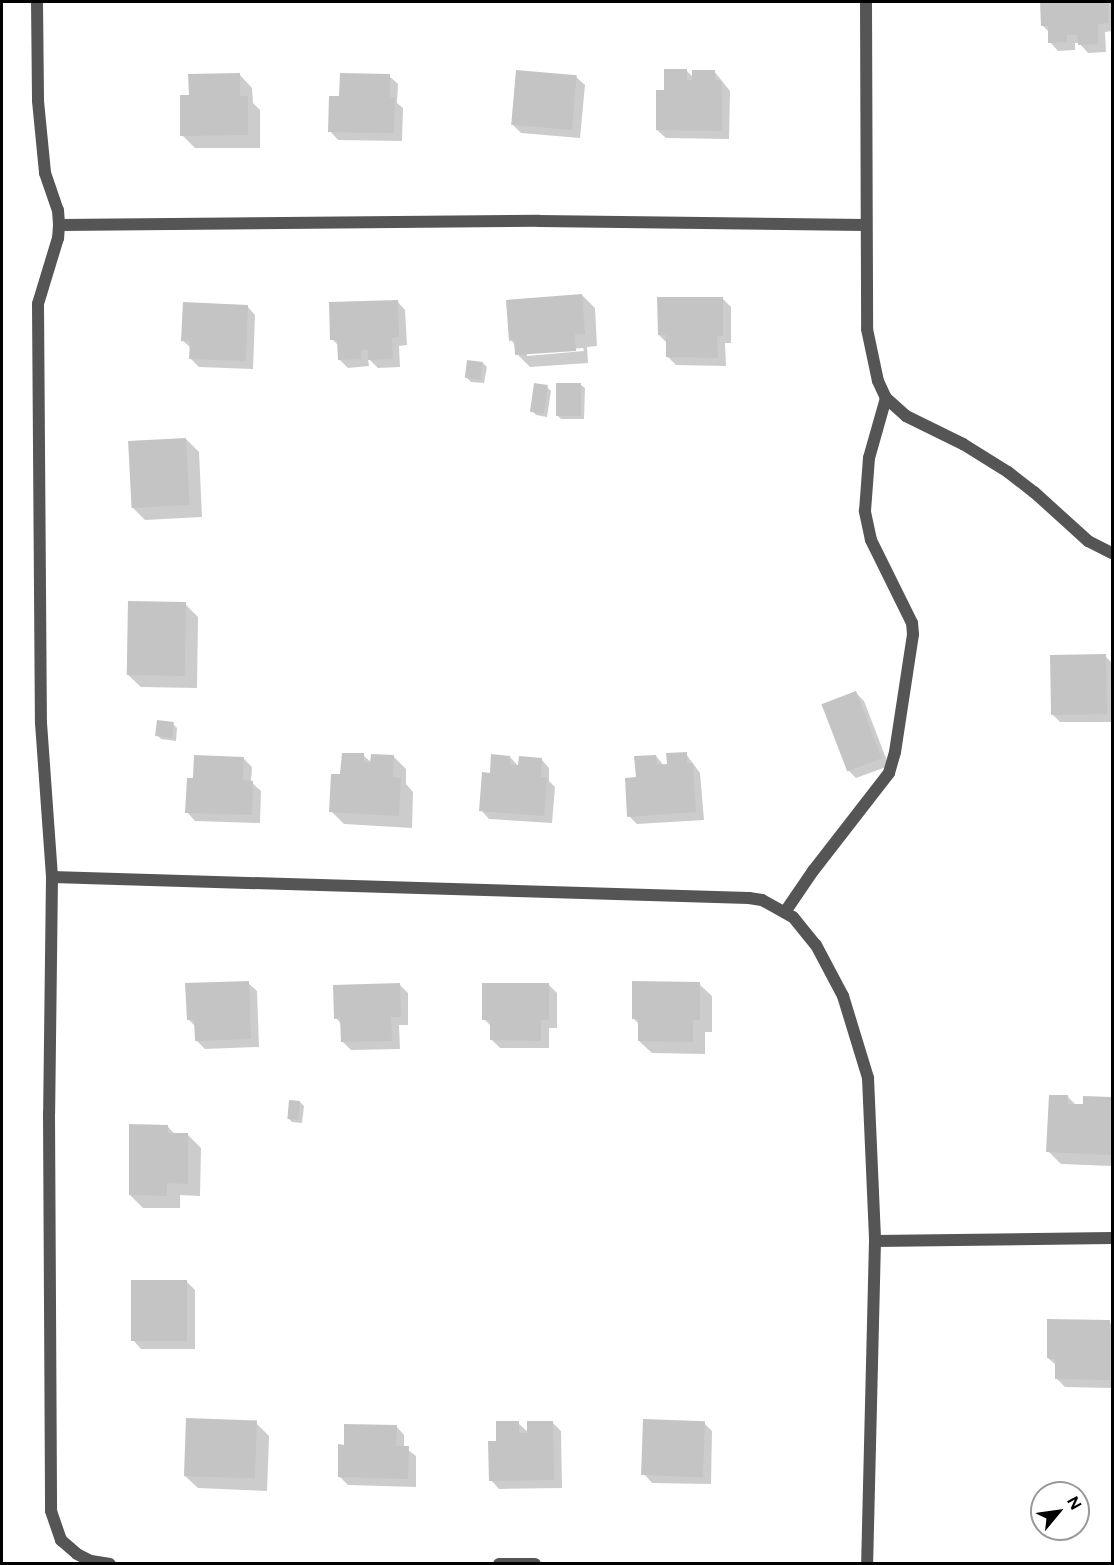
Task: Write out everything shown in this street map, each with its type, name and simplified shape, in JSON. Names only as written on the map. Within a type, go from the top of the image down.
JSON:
[{"type":"street","points":[[37,2],[38,101],[45,173],[58,210],[59,225],[58,238],[38,304],[41,723],[51,877],[49,1101],[51,1511],[61,1540],[77,1554],[91,1561],[110,1563]]},
{"type":"street","points":[[866,2],[867,329],[873,362],[886,398],[906,416],[963,444],[1008,472],[1034,492],[1088,541],[1113,552]]},
{"type":"street","points":[[59,225],[538,221],[866,225]]},
{"type":"street","points":[[785,912],[813,871],[889,774],[895,752],[913,634],[912,623],[871,540],[865,511],[869,458],[886,398]]},
{"type":"street","points":[[51,877],[749,898],[762,900],[785,912],[804,929],[816,945],[843,996],[868,1078],[875,1241],[867,1563]]},
{"type":"street","points":[[875,1241],[1113,1238]]},
{"type":"street","points":[[499,1563],[536,1563]]},
{"type":"building","points":[[1040,2],[1108,2],[1109,23],[1098,24],[1098,44],[1078,45],[1077,35],[1067,35],[1067,42],[1048,43],[1048,26],[1041,26]]},
{"type":"building","points":[[664,69],[687,69],[687,80],[692,80],[692,70],[715,70],[715,80],[722,81],[722,131],[656,130],[656,90],[664,90]]},
{"type":"building","points":[[516,70],[577,75],[572,130],[511,125]]},
{"type":"building","points":[[240,73],[240,96],[248,96],[248,135],[180,136],[180,95],[189,95],[188,74]]},
{"type":"building","points":[[340,73],[390,74],[390,97],[395,98],[394,133],[328,132],[329,96],[339,96]]},
{"type":"building","points":[[582,294],[585,334],[575,334],[576,351],[515,355],[514,340],[509,341],[506,300]]},
{"type":"building","points":[[657,297],[723,297],[723,336],[717,336],[718,358],[666,357],[666,335],[658,335]]},
{"type":"building","points":[[398,300],[399,337],[392,338],[393,359],[368,360],[368,350],[361,350],[361,359],[338,360],[337,340],[330,340],[329,302]]},
{"type":"building","points":[[183,302],[248,305],[246,361],[189,359],[190,341],[181,341]]},
{"type":"building","points":[[467,360],[483,362],[481,380],[465,378]]},
{"type":"building","points":[[534,383],[548,385],[544,414],[530,412]]},
{"type":"building","points":[[556,383],[581,383],[581,416],[556,416]]},
{"type":"building","points":[[186,438],[190,505],[132,508],[128,441]]},
{"type":"building","points":[[128,601],[186,602],[185,676],[127,675]]},
{"type":"building","points":[[1106,654],[1107,714],[1051,715],[1050,655]]},
{"type":"building","points":[[856,691],[882,758],[847,771],[821,704]]},
{"type":"building","points":[[157,720],[174,722],[172,738],[155,736]]},
{"type":"building","points":[[687,752],[687,763],[693,763],[696,812],[627,817],[625,778],[636,777],[634,756],[656,755],[657,765],[667,764],[666,753]]},
{"type":"building","points":[[342,753],[364,753],[364,762],[370,763],[371,754],[394,755],[393,777],[401,778],[399,816],[329,812],[331,774],[340,774]]},
{"type":"building","points":[[491,754],[510,756],[510,765],[518,765],[519,756],[542,758],[541,777],[547,777],[544,816],[479,811],[482,772],[490,773]]},
{"type":"building","points":[[194,755],[244,757],[243,780],[253,781],[252,815],[185,813],[187,778],[193,778]]},
{"type":"building","points":[[249,981],[251,1039],[195,1041],[194,1020],[187,1020],[185,983]]},
{"type":"building","points":[[632,981],[700,982],[700,1020],[693,1020],[693,1042],[638,1041],[638,1019],[632,1019]]},
{"type":"building","points":[[400,983],[401,1017],[391,1017],[392,1041],[341,1042],[340,1018],[334,1019],[333,985]]},
{"type":"building","points":[[482,983],[549,983],[549,1020],[541,1020],[541,1041],[490,1040],[490,1020],[482,1020]]},
{"type":"building","points":[[1049,1095],[1068,1095],[1068,1104],[1083,1104],[1083,1096],[1112,1097],[1112,1155],[1046,1152]]},
{"type":"building","points":[[289,1100],[300,1101],[298,1120],[287,1119]]},
{"type":"building","points":[[129,1124],[168,1125],[168,1133],[188,1133],[188,1184],[167,1183],[167,1196],[129,1195]]},
{"type":"building","points":[[131,1280],[187,1280],[187,1341],[131,1341]]},
{"type":"building","points":[[1047,1319],[1110,1320],[1110,1380],[1055,1379],[1055,1359],[1047,1358]]},
{"type":"building","points":[[186,1418],[257,1420],[255,1478],[184,1476]]},
{"type":"building","points":[[643,1419],[705,1421],[703,1477],[641,1475]]},
{"type":"building","points":[[496,1421],[519,1421],[519,1433],[527,1433],[527,1421],[553,1421],[554,1480],[489,1481],[488,1441],[496,1441]]},
{"type":"building","points":[[344,1424],[397,1425],[396,1446],[409,1446],[408,1479],[338,1477],[338,1444],[344,1445]]}]
